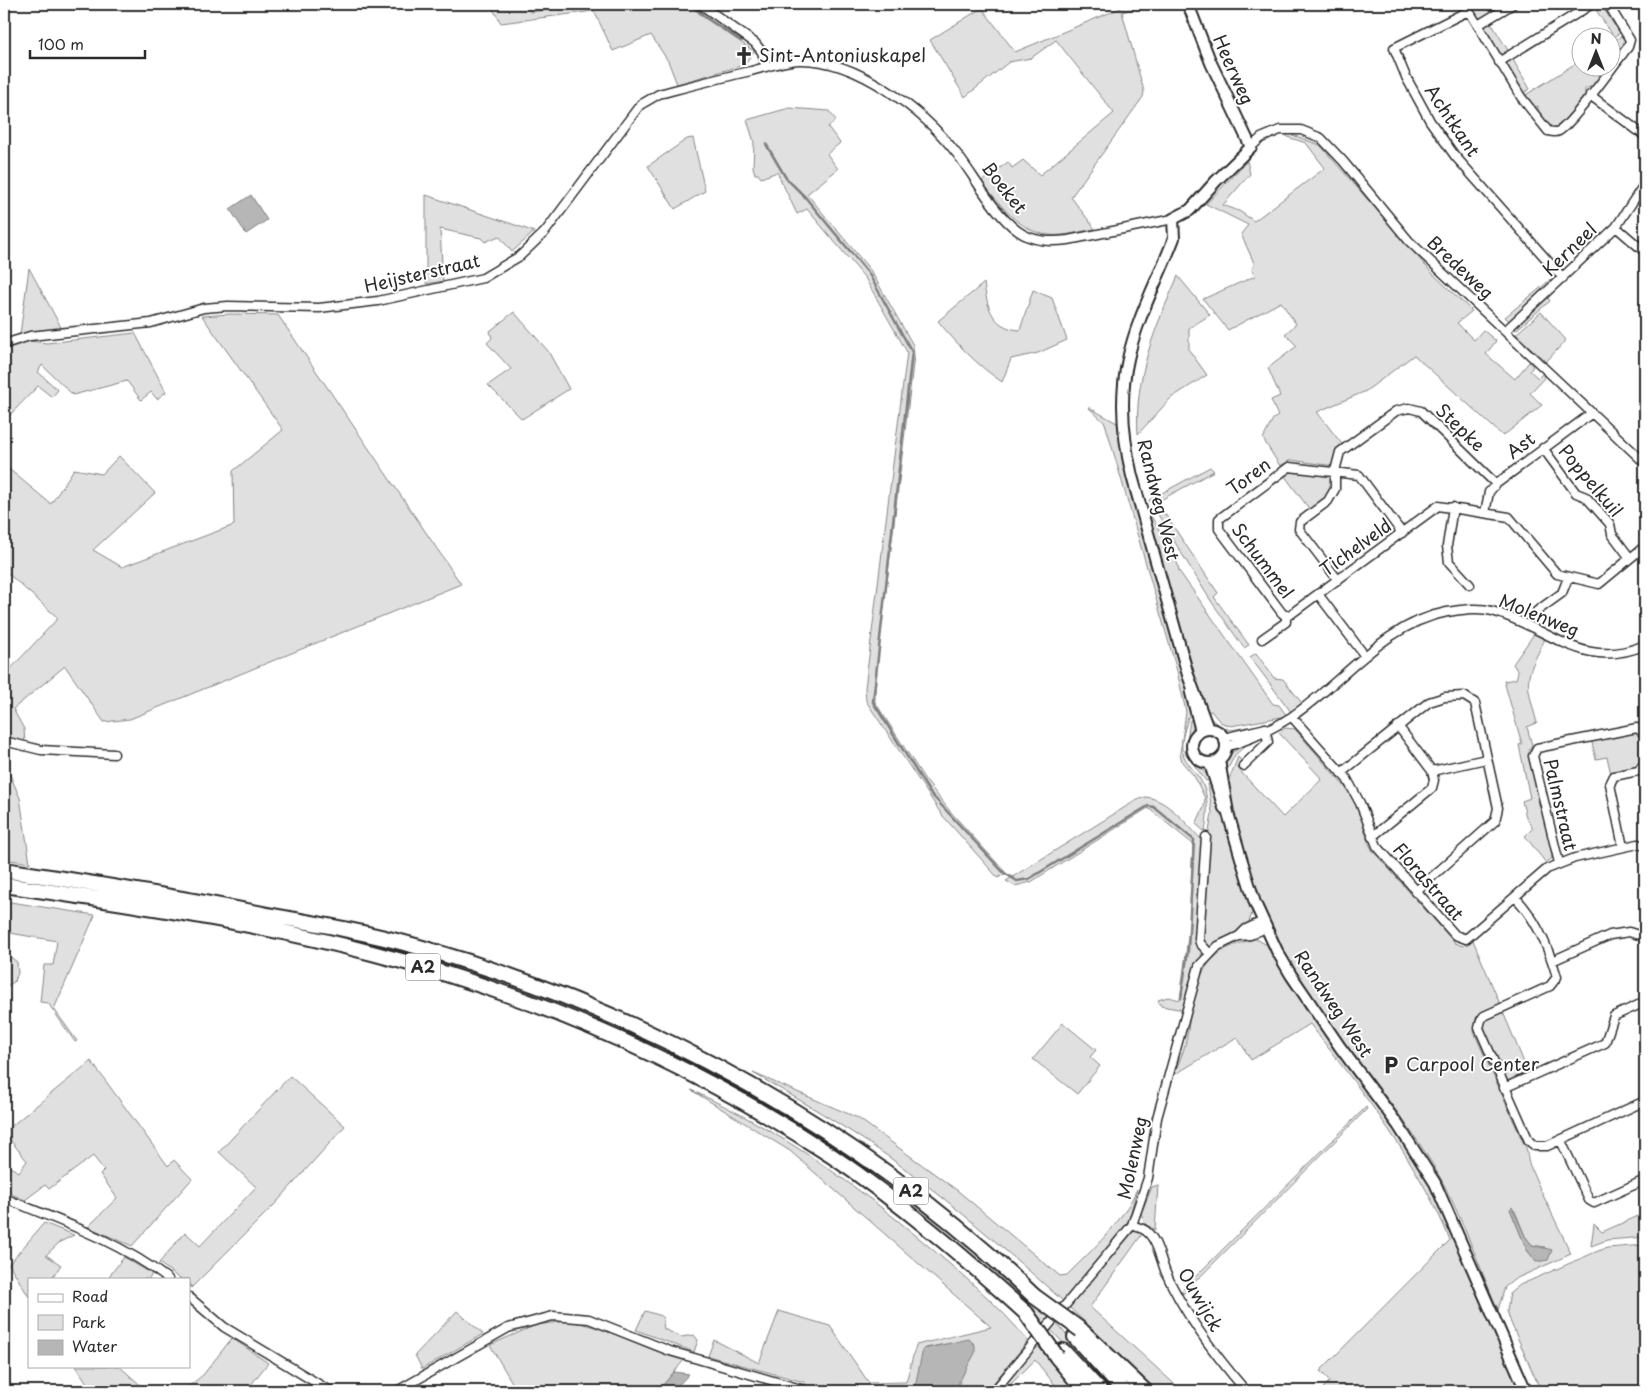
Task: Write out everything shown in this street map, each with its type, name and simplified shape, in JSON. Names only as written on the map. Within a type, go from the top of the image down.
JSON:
[{"type":"highway","name":"A2","points":[[4,870],[221,906],[374,936],[460,959],[580,1002],[710,1063],[777,1100],[832,1135],[926,1202],[1145,1391]]},
{"type":"highway","name":"A2","points":[[4,885],[218,920],[370,952],[519,999],[615,1036],[736,1098],[829,1155],[942,1238],[1024,1312],[1060,1354],[1085,1391]]},
{"type":"highway","name":"A2","points":[[1078,1333],[1124,1391]]},
{"type":"highway","name":"A2","points":[[1060,1354],[1100,1391]]},
{"type":"street","points":[[700,4],[755,42],[762,52],[766,67]]},
{"type":"street","name":"Heerweg","points":[[1188,4],[1211,63],[1251,147]]},
{"type":"street","points":[[1513,4],[1478,25],[1525,103],[1548,131],[1554,133],[1561,130],[1628,47],[1630,40],[1608,4]]},
{"type":"street","points":[[1500,62],[1592,4]]},
{"type":"street","name":"Achtkant","points":[[1478,25],[1471,14],[1466,12],[1394,48],[1430,121],[1455,156],[1563,278]]},
{"type":"street","name":"Boeket","points":[[766,67],[799,60],[818,63],[843,69],[888,91],[935,128],[1002,216],[1018,231],[1035,239],[1051,242],[1173,219],[1190,210],[1251,147]]},
{"type":"street","name":"Heijsterstraat","points":[[4,344],[30,336],[151,323],[204,308],[228,306],[318,308],[378,301],[483,278],[520,256],[544,232],[640,105],[659,94],[766,67]]},
{"type":"street","points":[[1590,95],[1645,136]]},
{"type":"street","name":"Bredeweg","points":[[1251,147],[1261,138],[1280,130],[1301,130],[1321,138],[1343,161],[1409,241],[1645,463]]},
{"type":"street","name":"Kerneel","points":[[1505,331],[1616,227],[1645,183]]},
{"type":"street","name":"Randweg West","points":[[1173,219],[1174,238],[1128,359],[1122,407],[1125,446],[1132,476],[1204,730]]},
{"type":"street","points":[[1616,227],[1645,252]]},
{"type":"street","name":"Stepke","points":[[1334,471],[1340,452],[1396,411],[1408,408],[1421,411],[1496,484]]},
{"type":"street","name":"Ast","points":[[1485,514],[1489,492],[1496,484],[1592,413]]},
{"type":"street","name":"Poppelkuil","points":[[1543,448],[1576,493],[1586,497],[1610,524],[1612,534],[1630,558]]},
{"type":"street","name":"Toren","points":[[1217,523],[1219,519],[1283,470],[1290,467],[1360,475],[1402,533]]},
{"type":"street","points":[[1334,471],[1334,489],[1328,501],[1300,522],[1299,529],[1338,580]]},
{"type":"street","name":"Tichelveld","points":[[1365,656],[1318,594],[1438,506],[1509,517],[1556,574],[1599,584],[1645,546]]},
{"type":"street","points":[[1453,507],[1447,546],[1449,562],[1470,585]]},
{"type":"street","name":"Schummel","points":[[1217,523],[1218,529],[1286,616],[1286,622],[1262,639]]},
{"type":"street","points":[[1537,611],[1562,593],[1568,578]]},
{"type":"street","name":"Schummel","points":[[1286,616],[1318,594]]},
{"type":"street","name":"Molenweg","points":[[1225,742],[1275,727],[1292,717],[1365,656],[1405,628],[1427,618],[1461,610],[1476,609],[1493,612],[1592,653],[1619,654],[1645,645]]},
{"type":"street","points":[[1341,772],[1429,702],[1444,697],[1464,696],[1474,703],[1498,808],[1495,821],[1415,892]]},
{"type":"street","name":"Florastraat","points":[[1292,717],[1341,772],[1360,803],[1377,846],[1415,892],[1455,935],[1466,939],[1516,898],[1547,869],[1559,863],[1638,844],[1645,846]]},
{"type":"street","points":[[1372,837],[1432,788],[1434,780],[1432,771],[1398,726]]},
{"type":"street","name":"Palmstraat","points":[[1559,863],[1533,756],[1534,751],[1537,748],[1637,728],[1645,734]]},
{"type":"street","points":[[1204,730],[1217,731],[1225,742],[1214,762],[1198,760],[1192,751],[1193,739],[1204,730]]},
{"type":"street","points":[[1243,766],[1268,742],[1265,730]]},
{"type":"street","points":[[4,740],[41,750],[114,754]]},
{"type":"street","points":[[1432,771],[1486,759]]},
{"type":"street","name":"Randweg West","points":[[1214,762],[1222,805],[1228,813],[1240,858],[1265,925],[1291,975],[1340,1047],[1398,1125],[1435,1184],[1526,1391]]},
{"type":"street","points":[[1623,847],[1610,784],[1614,776],[1638,771],[1645,763]]},
{"type":"street","points":[[1206,837],[1199,939],[1200,943],[1210,954]]},
{"type":"street","points":[[1516,898],[1526,908],[1535,925],[1552,962],[1556,977],[1550,986],[1481,1020],[1480,1028],[1483,1041],[1529,1141],[1535,1146],[1547,1146],[1645,1101]]},
{"type":"street","name":"Molenweg","points":[[994,1391],[1132,1225],[1148,1178],[1157,1118],[1186,1020],[1199,966],[1218,946],[1239,936],[1250,935],[1265,925]]},
{"type":"street","points":[[1552,962],[1610,935],[1629,932],[1645,937]]},
{"type":"street","points":[[1504,1088],[1605,1043],[1614,1016],[1645,1002]]},
{"type":"street","points":[[1561,1141],[1589,1200],[1594,1203],[1645,1180]]},
{"type":"street","points":[[4,1198],[106,1240],[138,1258],[167,1278]]},
{"type":"street","name":"Ouwijck","points":[[1132,1225],[1146,1230],[1152,1238],[1166,1274],[1183,1306],[1219,1360],[1246,1391]]},
{"type":"street","points":[[190,1298],[224,1327],[330,1391]]},
{"type":"street","points":[[397,1391],[508,1328],[553,1316],[589,1319],[670,1351],[808,1391]]},
{"type":"green space","points":[[490,4],[529,4],[530,12],[554,9],[553,4],[689,4],[703,17],[754,51],[744,65],[677,84],[668,61],[651,35],[613,51],[594,11],[501,23]]},
{"type":"green space","points":[[1120,4],[1150,4],[1122,12],[1144,91],[1143,97],[1071,197],[1095,229],[1061,235],[1038,233],[1010,215],[982,181],[1008,162],[1012,168],[1023,160],[1040,175],[1114,113],[1056,40],[1031,58],[1009,62],[965,97],[930,40],[982,8],[1015,52],[1121,8]]},
{"type":"green space","points":[[1477,4],[1506,4],[1479,19],[1474,11],[1468,8]]},
{"type":"green space","points":[[1599,4],[1603,5],[1614,25],[1619,28],[1608,28],[1594,7]]},
{"type":"green space","points":[[1490,21],[1509,52],[1503,56],[1496,53],[1497,49],[1488,32],[1483,29]]},
{"type":"green space","points":[[1622,36],[1626,44],[1622,49]]},
{"type":"green space","points":[[1512,58],[1530,89],[1522,94],[1520,86],[1510,70],[1506,69],[1506,62]]},
{"type":"green space","points":[[1572,66],[1572,78],[1599,78],[1593,86],[1585,89],[1585,95],[1557,129],[1550,129],[1538,115],[1538,106],[1533,108],[1524,96]]},
{"type":"green space","points":[[789,108],[829,111],[836,120],[828,127],[840,143],[827,154],[838,169],[807,194],[871,271],[913,345],[914,356],[875,682],[875,702],[924,778],[949,810],[1006,873],[998,878],[942,815],[866,701],[865,688],[907,352],[865,278],[807,209],[797,214],[777,172],[761,178],[758,174],[755,174],[753,167],[754,142],[747,120]]},
{"type":"green space","points":[[1287,133],[1320,145],[1431,272],[1472,311],[1457,323],[1474,340],[1483,330],[1496,341],[1486,354],[1515,379],[1529,362],[1533,366],[1530,371],[1538,378],[1542,374],[1545,377],[1530,393],[1542,405],[1503,436],[1414,355],[1366,391],[1317,412],[1345,448],[1334,466],[1291,460],[1280,466],[1263,439],[1273,419],[1278,416],[1271,400],[1280,396],[1268,368],[1297,346],[1285,334],[1296,324],[1281,302],[1228,330],[1203,299],[1255,276],[1252,270],[1254,263],[1241,234],[1248,225],[1206,204],[1247,161],[1250,174],[1223,205],[1239,211],[1254,221],[1325,168],[1306,143],[1287,137]]},
{"type":"green space","points":[[693,138],[705,191],[675,209],[648,166],[687,139]]},
{"type":"green space","points":[[426,195],[534,232],[512,252],[499,236],[485,242],[481,238],[440,229],[443,281],[426,284]]},
{"type":"green space","points":[[29,268],[62,329],[20,334]]},
{"type":"green space","points":[[1178,276],[1210,315],[1189,328],[1189,350],[1207,375],[1171,398],[1138,434],[1139,393],[1148,353],[1161,315]]},
{"type":"green space","points":[[1550,280],[1553,283],[1509,321],[1505,317]]},
{"type":"green space","points":[[984,283],[989,308],[997,321],[1003,325],[1020,330],[1033,290],[1052,298],[1067,340],[1038,353],[1011,359],[1002,382],[968,354],[938,321]]},
{"type":"green space","points":[[1548,298],[1550,301],[1516,330],[1514,327]]},
{"type":"green space","points":[[514,312],[548,351],[569,389],[522,419],[488,385],[511,369],[487,343],[492,338],[490,331]]},
{"type":"green space","points":[[1541,312],[1566,340],[1546,362],[1516,334]]},
{"type":"green space","points":[[230,314],[278,315],[461,584],[130,719],[104,722],[65,666],[13,709],[24,729],[25,743],[4,737],[4,676],[58,618],[4,570],[4,465],[51,504],[74,469],[102,474],[119,456],[155,493],[93,550],[122,567],[234,525],[233,471],[283,430],[202,316]]},
{"type":"green space","points":[[135,333],[166,392],[157,399],[151,392],[141,400],[127,381],[73,395],[42,365],[38,372],[58,390],[52,397],[38,386],[4,421],[4,350],[29,341],[47,343]]},
{"type":"green space","points":[[1088,407],[1117,423],[1123,464],[1187,686],[1192,715],[1188,717],[1182,748],[1186,759],[1201,781],[1206,795],[1205,832],[1196,824],[1204,807],[1205,798],[1194,776],[1182,762],[1180,753],[1186,712],[1177,671],[1105,423]]},
{"type":"green space","points":[[1210,467],[1214,471],[1157,502],[1218,593],[1214,597],[1249,645],[1244,648],[1209,598],[1149,500]]},
{"type":"green space","points":[[1289,471],[1333,475],[1331,495],[1310,510],[1284,475]]},
{"type":"green space","points":[[1144,504],[1176,558],[1179,571],[1273,704],[1279,705],[1287,716],[1231,726],[1220,722],[1211,711],[1206,712]]},
{"type":"green space","points":[[1534,634],[1545,639],[1533,664],[1529,680],[1530,697],[1537,723],[1527,727],[1532,745],[1529,750],[1540,809],[1544,812],[1552,854],[1552,858],[1546,863],[1525,836],[1533,828],[1526,817],[1522,801],[1530,798],[1519,745],[1522,744],[1504,681],[1516,679],[1518,672],[1513,664]]},
{"type":"green space","points":[[1256,653],[1274,678],[1283,679],[1302,703],[1291,712],[1250,657]]},
{"type":"green space","points":[[1207,715],[1218,725],[1230,730],[1277,722],[1228,733],[1211,724]]},
{"type":"green space","points":[[1193,719],[1194,723],[1187,745],[1188,754],[1210,780],[1206,781],[1185,753],[1190,720]]},
{"type":"green space","points":[[1285,728],[1295,729],[1357,801],[1367,839],[1372,850],[1455,943],[1463,946],[1473,940],[1500,1004],[1479,1016],[1474,1032],[1525,1145],[1529,1163],[1535,1177],[1571,1254],[1515,1279],[1505,1287],[1498,1310],[1443,1182],[1405,1123],[1330,1023],[1291,964],[1252,882],[1225,780],[1230,777],[1238,757],[1243,762],[1240,771],[1283,817],[1322,779],[1279,733]],"holes":[[[1510,1209],[1515,1211],[1525,1236],[1532,1245],[1545,1247],[1533,1257],[1527,1250]]]},
{"type":"green space","points":[[1631,731],[1637,732],[1645,740],[1645,757],[1634,769],[1611,774],[1607,757],[1596,759],[1591,739]]},
{"type":"green space","points":[[1246,745],[1235,755],[1224,776],[1226,760],[1236,750]]},
{"type":"green space","points":[[4,761],[20,798],[30,863],[4,859]]},
{"type":"green space","points":[[1211,783],[1223,812],[1253,910],[1248,925],[1213,947],[1205,945],[1203,933],[1207,844],[1212,813],[1208,784]]},
{"type":"green space","points":[[1145,797],[1161,802],[1169,807],[1203,841],[1199,944],[1202,958],[1193,975],[1184,1010],[1161,1006],[1158,1000],[1168,997],[1180,1000],[1190,921],[1193,844],[1148,808],[1031,882],[1015,886],[1006,881],[1135,801]]},
{"type":"green space","points":[[4,901],[95,915],[54,1009],[77,1041],[75,1042],[48,1003],[40,1002],[44,965],[53,965],[57,941],[4,932]]},
{"type":"green space","points":[[319,931],[437,959],[522,984],[600,1017],[688,1059],[744,1090],[851,1157],[952,1233],[1049,1316],[1044,1323],[961,1251],[833,1153],[558,1007],[501,985],[448,968],[323,935]]},
{"type":"green space","points":[[1256,939],[1269,946],[1307,1011],[1408,1147],[1436,1195],[1521,1391],[1326,1391],[1323,1388],[1330,1381],[1320,1371],[1450,1240],[1422,1182],[1388,1128],[1310,1024],[1251,1060],[1237,1037],[1174,1075],[1187,1038],[1196,989],[1206,967],[1218,954],[1228,948]]},
{"type":"green space","points":[[4,952],[17,962],[18,973],[14,982],[4,988]]},
{"type":"green space","points":[[1503,1012],[1528,1072],[1505,1082],[1482,1031],[1484,1021]]},
{"type":"green space","points":[[1063,1023],[1096,1050],[1090,1057],[1100,1066],[1077,1094],[1033,1059]]},
{"type":"green space","points":[[91,1061],[168,1166],[174,1160],[192,1179],[132,1246],[88,1227],[117,1198],[100,1174],[104,1170],[93,1156],[49,1189],[45,1185],[25,1200],[4,1191],[4,1164],[19,1172],[27,1161],[4,1132]]},
{"type":"green space","points":[[753,1073],[858,1118],[958,1191],[1060,1276],[1067,1275],[1106,1235],[1123,1213],[1137,1189],[1129,1219],[1123,1230],[1063,1301],[976,1225],[909,1172],[870,1144],[804,1102]]},
{"type":"green space","points":[[290,1076],[345,1126],[276,1203],[191,1288],[190,1278],[179,1278],[159,1263],[185,1232],[200,1246],[256,1187],[219,1152]]},
{"type":"green space","points":[[691,1090],[787,1141],[847,1181],[904,1225],[1006,1316],[1028,1341],[987,1391],[954,1391],[960,1382],[946,1344],[925,1348],[914,1391],[819,1391],[807,1388],[804,1382],[708,1356],[714,1340],[759,1363],[779,1311],[830,1326],[869,1383],[906,1382],[916,1345],[991,1327],[790,1151]]},
{"type":"green space","points":[[1366,1107],[1367,1109],[1183,1294],[1181,1291]]},
{"type":"green space","points":[[1158,1185],[1155,1230],[1145,1224],[1141,1213],[1152,1187]]},
{"type":"green space","points":[[1645,1213],[1645,1237],[1607,1240],[1591,1246],[1594,1224],[1602,1232]]},
{"type":"green space","points":[[44,1223],[74,1235],[60,1242],[46,1255],[61,1265],[52,1278],[28,1278],[28,1295],[9,1264]]},
{"type":"green space","points":[[1135,1230],[1143,1233],[1090,1307],[1182,1391],[1157,1391],[1068,1306]]},
{"type":"green space","points":[[1645,1245],[1645,1391],[1541,1391],[1507,1311],[1510,1293],[1520,1285],[1598,1251],[1607,1248]]},
{"type":"green space","points":[[124,1257],[152,1274],[150,1278],[108,1278]]},
{"type":"green space","points":[[457,1311],[483,1334],[422,1369],[415,1355]]},
{"type":"green space","points":[[645,1311],[662,1316],[664,1329],[681,1337],[694,1335],[698,1340],[694,1352],[636,1330]]},
{"type":"green space","points":[[567,1321],[597,1328],[684,1360],[658,1391],[517,1391],[490,1345],[536,1325]]},
{"type":"green space","points":[[1055,1322],[1117,1391],[1109,1391],[1049,1328]]},
{"type":"green space","points":[[232,1338],[268,1363],[246,1391],[183,1391],[203,1375]]},
{"type":"green space","points":[[1036,1344],[1077,1391],[1060,1391],[1035,1360],[1004,1391],[997,1391]]},
{"type":"green space","points":[[77,1368],[121,1368],[147,1391],[92,1391]]},
{"type":"water","points":[[251,195],[267,220],[246,234],[230,209]]},
{"type":"water","points":[[1512,1207],[1525,1236],[1532,1245],[1552,1250],[1548,1260],[1536,1262],[1527,1250],[1510,1209]]},
{"type":"water","points":[[969,1339],[975,1345],[975,1353],[954,1391],[939,1386],[931,1391],[914,1391],[923,1349]]},
{"type":"water","points":[[674,1372],[689,1374],[673,1391],[658,1391]]},
{"type":"waterway","points":[[690,4],[708,19],[741,41]]},
{"type":"waterway","points":[[766,144],[786,178],[805,197],[869,274],[912,352],[873,702],[930,793],[1003,872],[1017,881],[1029,879],[1148,806],[1154,807],[1194,840],[1188,950],[1181,998]]},
{"type":"place","name":"Sint-Antoniuskapel","points":[[744,56]]},
{"type":"place","name":"Carpool Center","points":[[1391,1065]]}]
